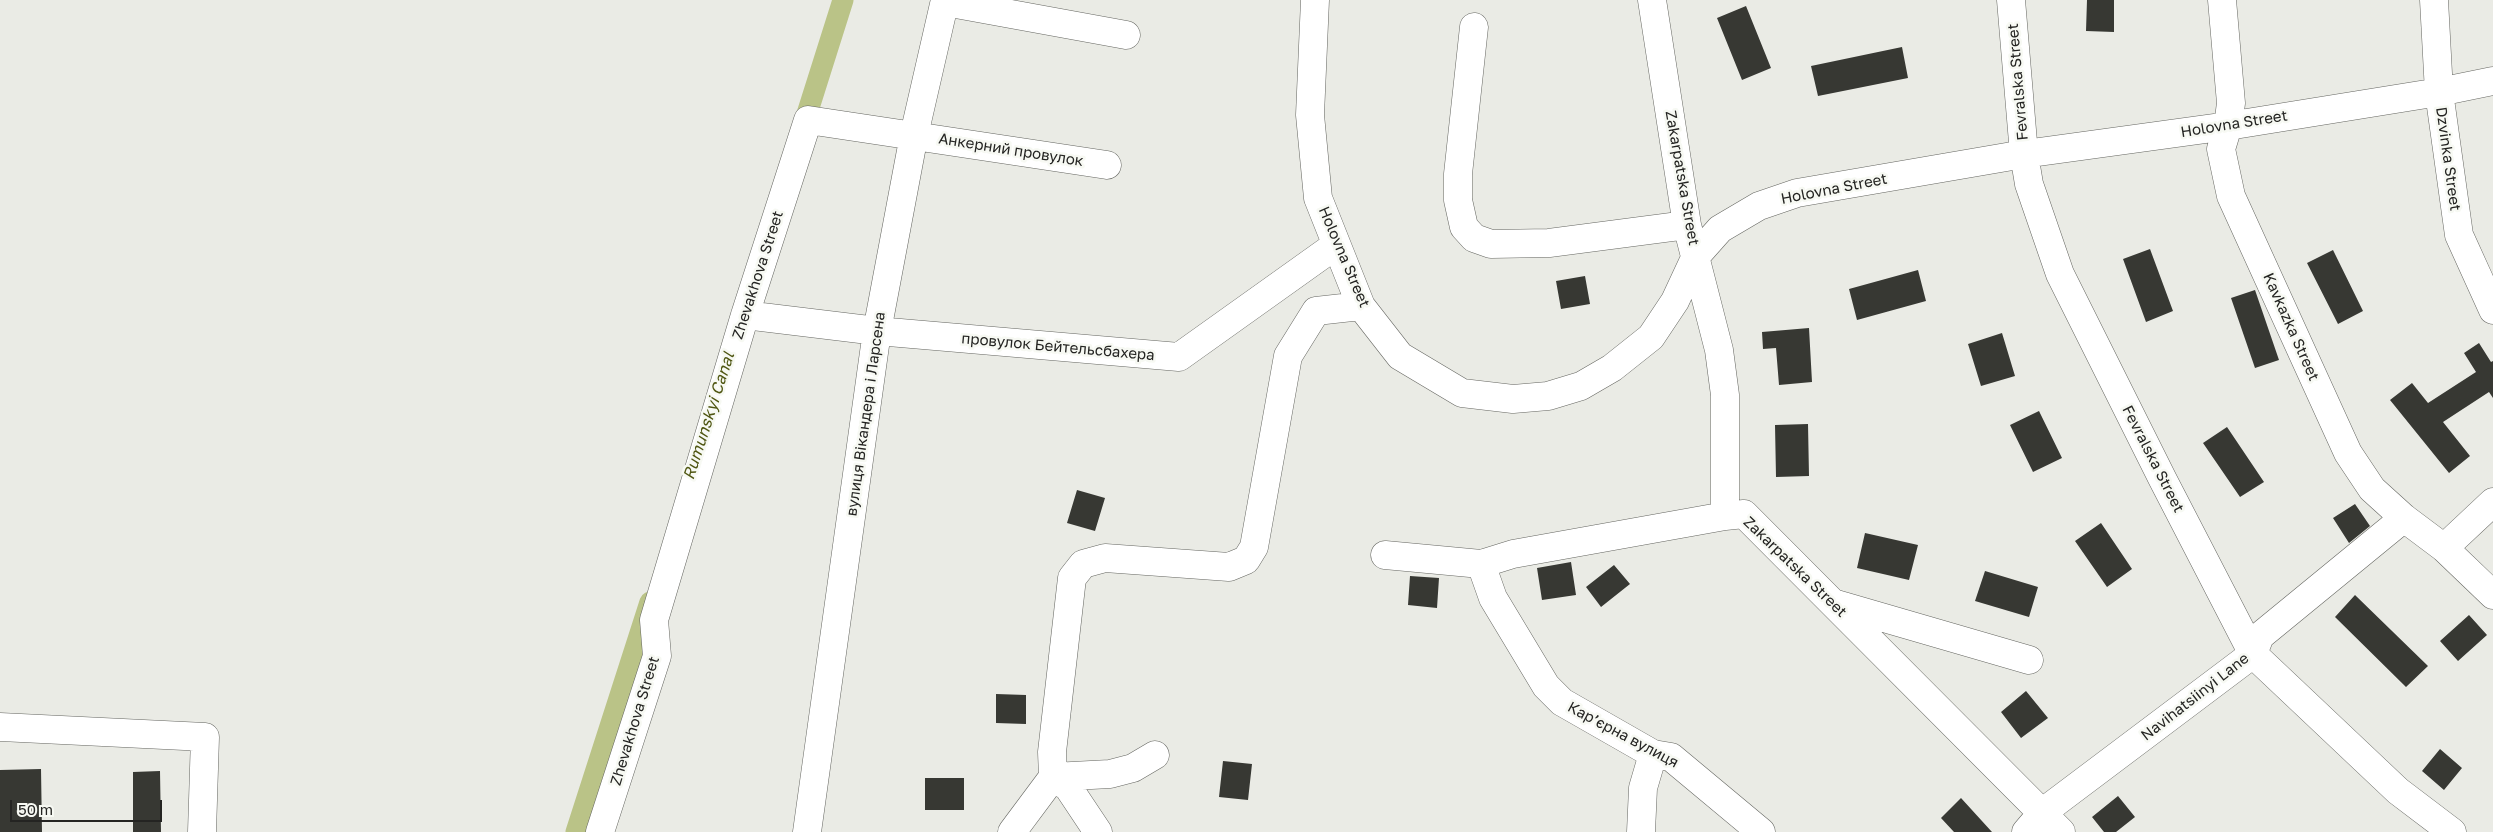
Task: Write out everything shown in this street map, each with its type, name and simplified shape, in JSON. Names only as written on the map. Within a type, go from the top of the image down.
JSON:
[{"type":"street","name":"Holovna Street","points":[[1315,0],[1310,116],[1318,198],[1361,306],[1400,356],[1462,393],[1513,399],[1548,396],[1581,386],[1612,368],[1652,337],[1675,301],[1696,256],[1720,229],[1758,206],[1797,193],[2024,154],[2228,126],[2439,92],[2493,81]]},
{"type":"street","name":"Zakarpatska Street","points":[[1652,0],[1687,224],[1719,350],[1725,396],[1724,516],[1744,514],[1832,604],[2035,822],[2062,832]]},
{"type":"street","name":"Fevralska Street","points":[[2010,0],[2024,154],[2029,184],[2060,274],[2157,469],[2253,654],[2398,791],[2452,832]]},
{"type":"street","name":"Kavkazka Street","points":[[2222,0],[2231,103],[2228,126],[2221,150],[2231,196],[2348,453],[2372,489],[2404,518],[2444,548],[2493,595]]},
{"type":"street","name":"Dzvinka Street","points":[[2434,0],[2439,92],[2459,234],[2493,310]]},
{"type":"street","points":[[945,1],[1126,35]]},
{"type":"street","name":"вулиця Вікандера і Ларсена","points":[[807,832],[877,331],[914,135],[945,1]]},
{"type":"street","points":[[1474,27],[1458,174],[1458,200],[1464,227],[1474,238],[1491,244],[1549,242],[1687,224]]},
{"type":"street","name":"Анкерний провулок","points":[[808,120],[1107,165]]},
{"type":"street","name":"Zhevakhova Street","points":[[600,832],[657,656],[654,620],[745,315],[808,120]]},
{"type":"street","name":"провулок Бейтельсбахера","points":[[745,315],[877,331],[1179,357],[1336,245]]},
{"type":"street","points":[[1012,832],[1053,777],[1052,752],[1072,578],[1083,564],[1105,558],[1229,567],[1246,560],[1254,547],[1288,356],[1316,311],[1361,306]]},
{"type":"street","points":[[2444,548],[2493,502]]},
{"type":"street","points":[[1385,556],[1481,564],[1513,554],[1724,516]]},
{"type":"street","name":"Navihatsiinyi Lane","points":[[2035,822],[2253,654],[2260,636],[2404,518]]},
{"type":"street","name":"Карʼєрна вулиця","points":[[1481,564],[1493,598],[1546,686],[1562,702],[1653,754],[1671,757],[1761,832]]},
{"type":"street","points":[[1832,604],[2029,660]]},
{"type":"street","points":[[0,727],[205,737],[202,832]]},
{"type":"street","points":[[1053,777],[1110,774],[1133,768],[1155,754]]},
{"type":"street","points":[[1640,832],[1643,788],[1653,754]]},
{"type":"street","points":[[1053,777],[1068,787],[1098,832]]},
{"type":"building","points":[[2087,0],[2114,0],[2114,32],[2086,31]]},
{"type":"building","points":[[1746,6],[1771,68],[1742,80],[1717,18]]},
{"type":"building","points":[[1902,47],[1908,78],[1818,96],[1811,66]]},
{"type":"building","points":[[2150,249],[2173,311],[2146,322],[2123,259]]},
{"type":"building","points":[[2333,250],[2363,311],[2338,324],[2307,263]]},
{"type":"building","points":[[1918,270],[1926,301],[1857,320],[1849,289]]},
{"type":"building","points":[[1585,276],[1590,304],[1561,309],[1556,281]]},
{"type":"building","points":[[2255,290],[2279,360],[2255,368],[2231,298]]},
{"type":"building","points":[[1809,328],[1812,382],[1779,385],[1776,348],[1763,349],[1762,332]]},
{"type":"building","points":[[2002,333],[2015,376],[1981,386],[1968,344]]},
{"type":"building","points":[[2479,343],[2491,362],[2493,361],[2493,398],[2489,392],[2443,422],[2470,456],[2449,473],[2390,400],[2412,383],[2428,403],[2476,372],[2464,353]]},
{"type":"building","points":[[2039,411],[2062,458],[2033,472],[2010,425]]},
{"type":"building","points":[[1808,424],[1809,476],[1776,477],[1775,425]]},
{"type":"building","points":[[2227,427],[2264,482],[2240,497],[2203,443]]},
{"type":"building","points":[[1077,490],[1105,498],[1095,531],[1067,523]]},
{"type":"building","points":[[2355,504],[2370,526],[2349,543],[2333,518]]},
{"type":"building","points":[[2101,523],[2132,569],[2107,587],[2075,541]]},
{"type":"building","points":[[1865,533],[1918,545],[1909,580],[1857,568]]},
{"type":"building","points":[[1571,562],[1576,595],[1542,600],[1537,568]]},
{"type":"building","points":[[1614,565],[1630,584],[1601,607],[1586,587]]},
{"type":"building","points":[[1985,571],[2038,587],[2029,617],[1975,601]]},
{"type":"building","points":[[1410,576],[1439,578],[1437,608],[1408,605]]},
{"type":"building","points":[[2355,595],[2428,666],[2406,687],[2335,617]]},
{"type":"building","points":[[2469,615],[2487,635],[2458,661],[2440,641]]},
{"type":"building","points":[[2026,691],[2048,718],[2021,738],[2001,712]]},
{"type":"building","points":[[996,694],[1026,695],[1026,724],[996,723]]},
{"type":"building","points":[[2440,749],[2462,768],[2444,790],[2422,771]]},
{"type":"building","points":[[1223,761],[1252,764],[1248,800],[1219,797]]},
{"type":"building","points":[[41,769],[42,832],[0,832],[0,770]]},
{"type":"building","points":[[160,771],[161,832],[133,832],[133,772]]},
{"type":"building","points":[[925,778],[964,778],[964,810],[925,810]]},
{"type":"building","points":[[2118,796],[2135,817],[2116,832],[2104,832],[2092,817]]},
{"type":"building","points":[[1961,798],[1992,832],[1954,832],[1941,818]]},
{"type":"waterway","name":"Rumunskyi Canal","points":[[801,133],[843,0]]},
{"type":"waterway","name":"Rumunskyi Canal","points":[[576,832],[650,602]]}]
